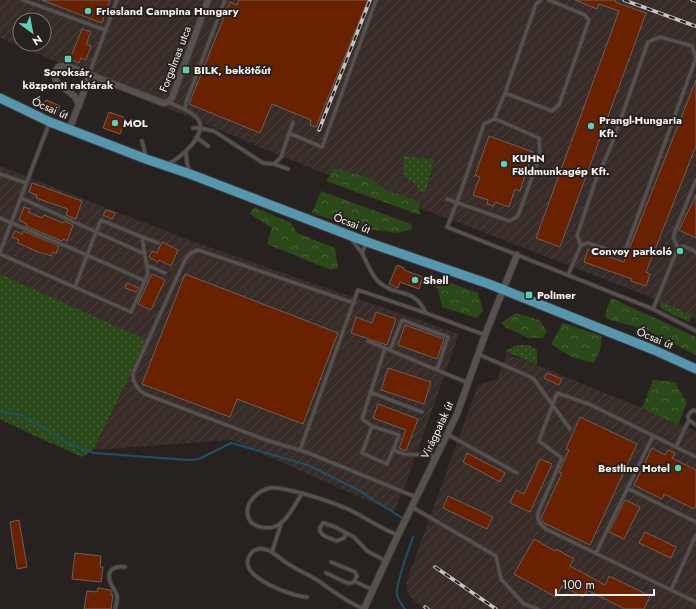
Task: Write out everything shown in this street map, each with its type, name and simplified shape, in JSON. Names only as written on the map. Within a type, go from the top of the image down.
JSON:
[{"type":"main road","name":"Ócsai út","points":[[0,98],[69,130],[190,174],[367,242],[489,284],[654,350],[696,369]]},
{"type":"street","name":"Forgalmas utca","points":[[168,102],[172,98],[208,0]]},
{"type":"street","points":[[79,106],[74,97],[58,84],[54,78],[58,67],[65,65],[162,103],[168,102]]},
{"type":"street","points":[[69,130],[79,106],[89,74]]},
{"type":"street","name":"Virágpatak út","points":[[364,609],[416,497],[457,414],[485,335],[516,255]]},
{"type":"lane","points":[[23,0],[105,30]]},
{"type":"lane","points":[[89,74],[117,0]]},
{"type":"lane","points":[[185,110],[186,102],[226,0]]},
{"type":"lane","points":[[289,133],[322,147],[376,0]]},
{"type":"lane","points":[[540,0],[536,4],[505,93],[494,119],[484,124],[446,227],[653,309],[696,331]]},
{"type":"lane","points":[[505,93],[552,111],[559,105],[589,20],[586,15],[549,0]]},
{"type":"lane","points":[[568,275],[580,246],[577,236],[581,222],[595,182],[611,146],[648,42],[660,37],[692,46],[696,58],[625,251],[621,254],[588,243],[580,246]]},
{"type":"lane","points":[[166,165],[176,161],[186,153],[196,138],[200,128],[199,120],[195,115],[168,102]]},
{"type":"lane","points":[[447,199],[509,221],[518,216],[540,155],[539,138],[494,119]]},
{"type":"lane","points":[[50,122],[0,253],[131,312],[148,274],[142,236]]},
{"type":"lane","points":[[274,164],[281,157],[293,122]]},
{"type":"lane","points":[[193,128],[214,131],[263,163],[274,164],[288,169]]},
{"type":"lane","points":[[196,138],[208,146]]},
{"type":"lane","points":[[142,141],[146,159]]},
{"type":"lane","points":[[186,153],[190,174]]},
{"type":"lane","points":[[0,174],[26,183]]},
{"type":"lane","points":[[653,309],[678,248],[674,239],[674,234],[696,180]]},
{"type":"lane","points":[[21,198],[145,254]]},
{"type":"lane","points":[[0,218],[145,281]]},
{"type":"lane","points":[[75,287],[101,220],[158,243]]},
{"type":"lane","points":[[324,225],[353,240],[379,282],[385,286],[414,297],[421,303],[426,313]]},
{"type":"lane","points":[[362,253],[367,242]]},
{"type":"lane","points":[[678,248],[683,246],[693,250],[696,253]]},
{"type":"lane","points":[[354,303],[198,250],[194,251],[190,253],[185,260],[133,373],[135,386],[145,394],[266,440],[300,450],[416,497]]},
{"type":"lane","points":[[147,265],[164,273]]},
{"type":"lane","points":[[300,450],[358,290],[485,335]]},
{"type":"lane","points":[[390,350],[402,320],[448,337],[437,370]]},
{"type":"lane","points":[[368,341],[468,383]]},
{"type":"lane","points":[[372,426],[362,453],[388,464],[399,435],[372,426],[362,419],[385,348]]},
{"type":"lane","points":[[478,354],[533,378],[570,429]]},
{"type":"lane","points":[[370,392],[422,412]]},
{"type":"lane","points":[[696,457],[589,404],[557,393],[538,441],[562,458],[538,512],[537,519],[546,529],[696,602]]},
{"type":"lane","points":[[676,447],[689,420],[689,414],[693,410],[696,411]]},
{"type":"lane","points":[[689,420],[696,425]]},
{"type":"lane","points":[[448,434],[517,473]]},
{"type":"lane","points":[[596,553],[653,436]]},
{"type":"lane","points":[[393,450],[404,454],[431,455],[434,460]]},
{"type":"lane","points":[[282,523],[274,528],[266,528],[257,526],[251,522],[247,511],[252,500],[258,493],[277,487],[302,493],[350,510],[386,531],[398,535]]},
{"type":"lane","points":[[627,488],[696,522]]},
{"type":"lane","points":[[272,552],[282,523],[302,493]]},
{"type":"lane","points":[[412,506],[496,556],[501,579],[524,604],[538,609]]},
{"type":"lane","points":[[346,533],[344,538],[337,541],[324,536],[320,532],[320,528],[323,523],[326,523],[346,533],[354,537],[367,550],[386,561]]},
{"type":"lane","points":[[671,590],[696,535]]},
{"type":"lane","points":[[307,598],[300,597],[277,588],[251,572],[248,567],[248,557],[255,550],[260,549],[272,552],[290,566],[319,581],[340,597],[364,609]]},
{"type":"lane","points":[[331,562],[355,572],[356,576],[354,581]]},
{"type":"lane","points":[[115,609],[117,596],[110,581],[110,572],[117,567],[125,567]]},
{"type":"lane","points":[[326,573],[347,583],[352,583],[354,581],[373,590]]},
{"type":"shaded area","points":[[0,0],[696,0],[696,319],[645,295],[470,227],[308,167],[33,52],[52,52],[52,12],[12,12],[12,43],[0,38]]},
{"type":"shaded area","points":[[0,166],[189,240],[459,334],[406,483],[394,512],[231,440],[93,450],[146,340],[0,274]]},
{"type":"shaded area","points":[[507,353],[696,431],[696,609],[424,609],[413,600],[407,592],[406,583],[478,385],[497,379]]},
{"type":"green space","points":[[404,156],[434,160],[425,193],[418,191],[417,185],[403,175]]},
{"type":"green space","points":[[334,168],[369,178],[388,191],[419,201],[420,215],[326,181]]},
{"type":"green space","points":[[321,191],[411,224],[412,229],[398,233],[359,228],[312,213]]},
{"type":"green space","points":[[254,207],[291,223],[297,233],[335,248],[338,268],[331,270],[267,244],[272,228],[250,214]]},
{"type":"green space","points":[[0,274],[147,340],[93,450],[82,457],[0,419]]},
{"type":"green space","points":[[432,276],[478,293],[483,310],[477,318],[442,307],[438,289],[428,283]]},
{"type":"green space","points":[[611,298],[696,337],[696,355],[647,330],[607,319],[605,314]]},
{"type":"green space","points":[[660,301],[692,315],[689,322],[663,310],[659,305]]},
{"type":"green space","points":[[516,313],[539,320],[547,331],[543,338],[528,338],[505,327],[501,323]]},
{"type":"green space","points":[[563,323],[602,336],[600,350],[594,363],[571,357],[551,344]]},
{"type":"green space","points":[[517,345],[528,345],[537,350],[537,365],[505,351]]},
{"type":"green space","points":[[653,380],[675,382],[687,403],[678,425],[642,408]]},
{"type":"building","name":"Friesland Campina Hungary","points":[[42,0],[110,0],[102,23]]},
{"type":"building","points":[[239,0],[368,0],[316,127],[310,125],[311,120],[272,104],[260,133],[189,104],[230,2],[237,5]]},
{"type":"building","name":"Prangl-Hungaria Kft.","points":[[575,0],[616,0],[615,2],[646,13],[560,247],[536,238],[619,11],[599,4],[597,9]]},
{"type":"building","points":[[82,29],[91,32],[86,44],[91,46],[86,60],[81,58],[79,63],[70,59]]},
{"type":"building","points":[[696,80],[696,146],[646,272],[650,274],[646,286],[631,281],[632,279],[584,262],[588,249],[624,262]]},
{"type":"building","points":[[46,100],[60,106],[56,115],[41,109]]},
{"type":"building","name":"MOL","points":[[109,112],[126,118],[120,134],[103,128]]},
{"type":"building","name":"KUHN Földmunkagép Kft.","points":[[489,136],[533,152],[520,191],[515,189],[509,207],[495,202],[493,206],[487,204],[488,200],[473,195],[480,177],[475,175]]},
{"type":"building","points":[[32,183],[82,201],[76,219],[66,215],[68,209],[36,198],[37,195],[29,192]]},
{"type":"building","points":[[696,195],[696,238],[679,230]]},
{"type":"building","points":[[24,207],[30,209],[28,212],[42,218],[44,215],[63,223],[64,221],[73,225],[67,241],[63,239],[62,241],[26,226],[27,224],[19,220]]},
{"type":"building","points":[[106,210],[115,213],[112,219],[103,215]]},
{"type":"building","points":[[15,231],[22,234],[23,231],[59,246],[56,253],[53,252],[51,256],[44,253],[43,254],[18,243],[19,240],[12,237]]},
{"type":"building","points":[[162,242],[178,250],[171,266],[159,260],[158,262],[149,257],[152,251],[157,253]]},
{"type":"building","points":[[397,265],[404,268],[404,270],[423,277],[419,289],[400,282],[398,288],[389,284]]},
{"type":"building","points":[[152,274],[165,280],[151,310],[138,304]]},
{"type":"building","points":[[185,274],[338,333],[303,424],[237,399],[230,417],[142,384]]},
{"type":"building","points":[[127,283],[139,288],[136,292],[125,288]]},
{"type":"building","points":[[376,312],[396,319],[387,345],[351,333],[356,317],[372,323]]},
{"type":"building","points":[[405,325],[444,339],[437,359],[398,345]]},
{"type":"building","points":[[388,368],[431,382],[424,404],[381,390]]},
{"type":"building","points":[[547,373],[562,379],[559,385],[544,378]]},
{"type":"building","points":[[378,404],[418,419],[406,451],[399,448],[406,430],[373,418]]},
{"type":"building","points":[[580,417],[637,444],[590,545],[544,523],[541,518],[562,473],[559,472],[569,450],[566,449]]},
{"type":"building","points":[[652,448],[665,455],[668,450],[675,453],[672,458],[696,470],[696,506],[694,509],[664,494],[662,499],[634,485]]},
{"type":"building","points":[[467,453],[505,473],[500,482],[463,462]]},
{"type":"building","points":[[540,459],[552,464],[530,512],[510,503],[516,490],[524,494]]},
{"type":"building","points":[[448,496],[493,517],[487,529],[443,508]]},
{"type":"building","points":[[625,500],[640,507],[624,539],[609,532]]},
{"type":"building","points":[[19,520],[27,567],[17,569],[10,522]]},
{"type":"building","points":[[645,532],[676,547],[671,558],[639,543]]},
{"type":"building","points":[[534,539],[555,551],[556,549],[574,559],[570,566],[605,585],[609,576],[650,596],[644,609],[625,609],[587,590],[583,597],[562,586],[556,597],[514,574]]},
{"type":"building","points":[[75,553],[101,556],[100,567],[103,567],[101,582],[72,579]]},
{"type":"building","points":[[98,588],[111,590],[111,595],[113,595],[111,609],[84,609],[87,591],[97,592]]},
{"type":"waterway","points":[[0,412],[22,415],[72,445],[94,453],[189,460],[199,459],[231,443],[308,465],[360,491],[402,518]]},
{"type":"waterway","points":[[405,609],[398,599],[397,590],[400,575],[413,537]]},
{"type":"railway","points":[[319,130],[370,0]]},
{"type":"railway","points":[[624,0],[695,26]]},
{"type":"railway","points":[[692,0],[696,1]]},
{"type":"railway","points":[[435,567],[496,609]]},
{"type":"place","name":"Friesland Campina Hungary","points":[[88,11]]},
{"type":"place","name":"Soroksár, központi raktárak","points":[[68,59]]},
{"type":"place","name":"BILK, bekötőút","points":[[186,70]]},
{"type":"place","name":"MOL","points":[[115,123]]},
{"type":"place","name":"Prangl-Hungaria Kft.","points":[[591,126]]},
{"type":"place","name":"KUHN Földmunkagép Kft.","points":[[504,164]]},
{"type":"place","name":"Convoy parkoló","points":[[680,251]]},
{"type":"place","name":"Shell","points":[[415,280]]},
{"type":"place","name":"Polimer","points":[[529,295]]},
{"type":"place","name":"Bestline Hotel","points":[[678,468]]}]
